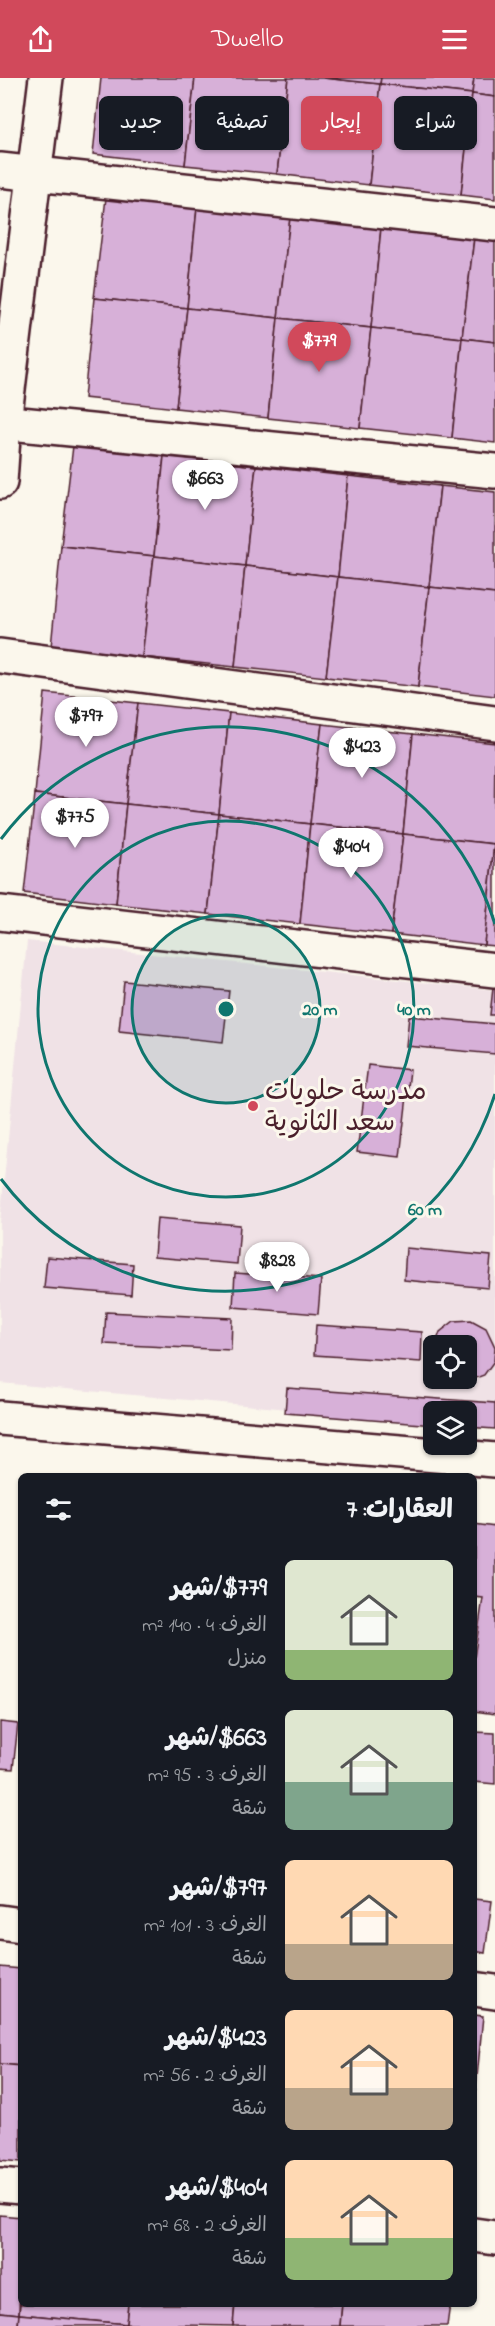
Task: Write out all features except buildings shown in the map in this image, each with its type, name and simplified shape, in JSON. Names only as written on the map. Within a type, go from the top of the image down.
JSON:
[{"type":"street","points":[[0,482],[2,422],[36,174],[46,78]]},
{"type":"street","points":[[0,170],[495,224]]},
{"type":"street","points":[[2,422],[495,471]]},
{"type":"street","points":[[0,656],[495,723]]},
{"type":"street","points":[[0,913],[495,970]]},
{"type":"street","points":[[0,1418],[495,1460]]},
{"type":"street","points":[[0,1922],[18,1925]]},
{"type":"street","points":[[477,1989],[495,1992]]},
{"type":"street","points":[[0,2185],[18,2187]]},
{"type":"street","points":[[477,2235],[495,2238]]},
{"type":"shaded area","name":"مدرسة حلويات سعد الثانوية","points":[[27,941],[495,990],[495,1428],[477,1418],[477,1401],[423,1401],[423,1421],[0,1383],[0,1222]]},
{"type":"place","name":"مدرسة حلويات سعد الثانوية","points":[[253,1106]]}]
